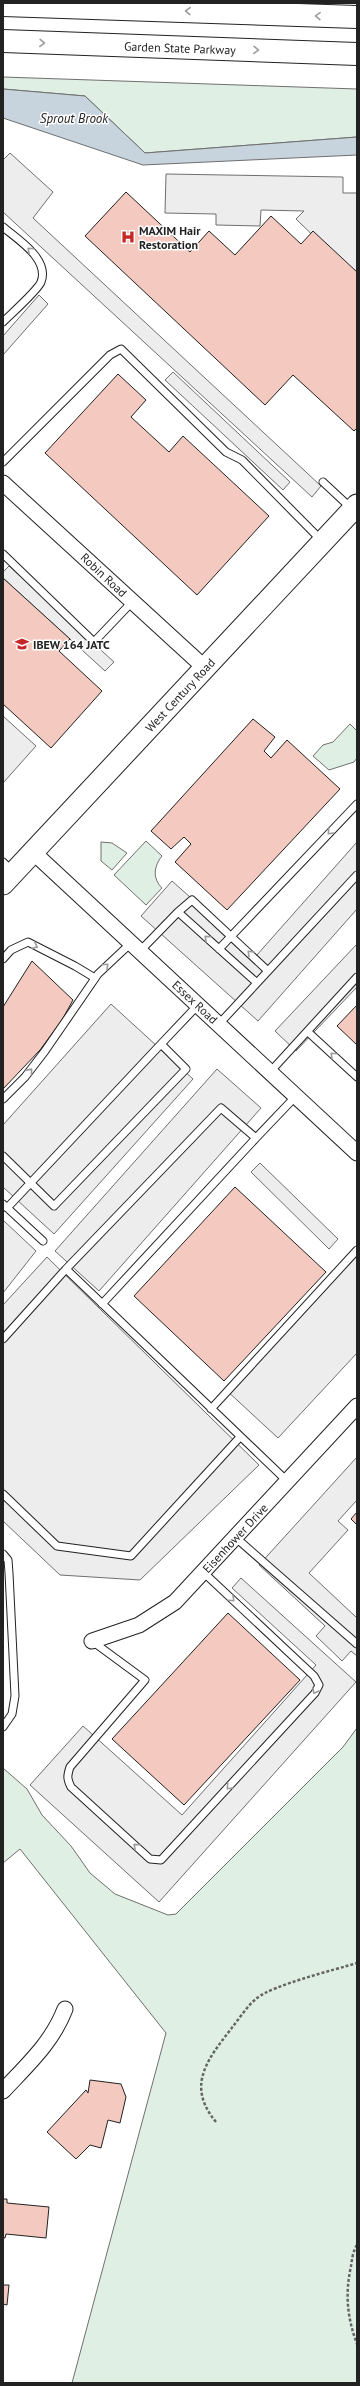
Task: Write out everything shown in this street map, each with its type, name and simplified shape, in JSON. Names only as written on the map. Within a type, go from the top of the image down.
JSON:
[{"type":"highway","points":[[3,5],[357,17]]},
{"type":"highway","name":"Garden State Parkway","points":[[3,41],[357,54]]},
{"type":"main road","name":"West Century Road","points":[[7,873],[33,852],[355,507]]},
{"type":"street","name":"Robin Road","points":[[3,483],[205,668]]},
{"type":"street","name":"Essex Road","points":[[33,852],[357,1153]]},
{"type":"street","name":"Eisenhower Drive","points":[[92,1641],[139,1625],[175,1602],[357,1406]]},
{"type":"street","points":[[3,2091],[48,2043],[58,2027],[65,2009]]},
{"type":"lane","points":[[3,226],[34,254],[42,267],[41,282],[3,322]]},
{"type":"lane","points":[[3,462],[110,355],[121,349],[226,452],[242,460],[323,541]]},
{"type":"lane","points":[[323,482],[355,507]]},
{"type":"lane","points":[[3,554],[94,642],[132,602]]},
{"type":"lane","points":[[219,949],[357,804]]},
{"type":"lane","points":[[219,1024],[357,875]]},
{"type":"lane","points":[[3,1099],[25,1077],[46,1051],[95,978],[136,947],[192,900],[268,971]]},
{"type":"lane","points":[[178,912],[257,983]]},
{"type":"lane","points":[[3,959],[12,950],[28,942],[95,978]]},
{"type":"lane","points":[[270,1072],[357,977]]},
{"type":"lane","points":[[43,1241],[5,1206],[31,1183],[198,1005]]},
{"type":"lane","points":[[308,1032],[357,1077]]},
{"type":"lane","points":[[3,1156],[54,1206],[186,1068],[161,1044]]},
{"type":"lane","points":[[102,1304],[296,1096]]},
{"type":"lane","points":[[3,1339],[66,1269],[221,1108],[256,1138]]},
{"type":"lane","points":[[211,1409],[357,1250]]},
{"type":"lane","points":[[66,1269],[287,1481]]},
{"type":"lane","points":[[3,1494],[57,1546],[131,1556],[240,1437]]},
{"type":"lane","points":[[236,1537],[357,1644]]},
{"type":"lane","points":[[3,1554],[8,1560],[15,1696],[12,1714],[3,1727]]},
{"type":"lane","points":[[92,1641],[145,1680],[70,1767],[67,1776],[68,1781],[71,1787],[150,1859],[160,1860],[315,1693],[319,1685],[314,1676],[203,1572]]},
{"type":"path","points":[[216,2122],[203,2104],[202,2080],[205,2066],[214,2051],[257,1998],[277,1988],[357,1963]]},
{"type":"path","points":[[357,2245],[349,2275],[346,2304],[350,2324],[357,2344]]},
{"type":"green space","points":[[3,77],[357,89],[357,137],[145,153],[85,96],[3,89]]},
{"type":"green space","points":[[350,724],[357,731],[357,758],[354,762],[329,770],[313,756],[323,745],[333,742]]},
{"type":"green space","points":[[146,841],[162,856],[157,864],[155,876],[162,888],[146,905],[114,875]]},
{"type":"green space","points":[[101,842],[112,843],[127,853],[112,870],[101,861]]},
{"type":"green space","points":[[357,1728],[357,2383],[72,2383],[166,2033],[20,1849],[3,1863],[3,1768],[27,1789],[42,1815],[71,1846],[90,1873],[115,1894],[168,1915],[176,1914],[343,1747]]},
{"type":"shaded area","points":[[10,153],[53,192],[33,218],[321,486],[312,497],[3,212],[3,160]]},
{"type":"shaded area","points":[[166,174],[343,177],[343,193],[357,193],[357,278],[296,219],[304,211],[261,210],[260,226],[216,225],[216,214],[165,213]]},
{"type":"shaded area","points":[[39,295],[48,304],[3,355],[3,336]]},
{"type":"shaded area","points":[[173,372],[290,482],[283,490],[165,380]]},
{"type":"shaded area","points":[[9,566],[114,662],[105,671],[3,578],[3,572]]},
{"type":"shaded area","points":[[3,716],[36,746],[3,783]]},
{"type":"shaded area","points":[[357,842],[357,909],[258,1021],[141,916],[172,881],[256,956]]},
{"type":"shaded area","points":[[357,944],[357,987],[296,1051],[275,1031]]},
{"type":"shaded area","points":[[111,1004],[193,1079],[54,1234],[3,1187],[3,1125]]},
{"type":"shaded area","points":[[217,1069],[261,1108],[99,1291],[55,1251]]},
{"type":"shaded area","points":[[260,1163],[338,1239],[329,1249],[251,1172]]},
{"type":"shaded area","points":[[3,1220],[36,1251],[3,1293]]},
{"type":"shaded area","points":[[357,1248],[357,1353],[278,1438],[225,1389]]},
{"type":"shaded area","points":[[47,1257],[259,1465],[140,1580],[60,1575],[3,1521],[3,1305]]},
{"type":"shaded area","points":[[357,1457],[357,1500],[338,1521],[348,1530],[309,1573],[357,1618],[357,1656],[351,1651],[342,1661],[316,1636],[325,1626],[259,1565]]},
{"type":"shaded area","points":[[241,1578],[356,1682],[159,1902],[30,1785],[83,1726],[182,1815],[316,1665],[232,1588]]},
{"type":"water","name":"Sprout Brook","points":[[3,89],[85,96],[145,153],[357,137],[357,155],[143,165],[3,118]]},
{"type":"building","points":[[126,192],[190,252],[209,231],[235,255],[271,216],[301,244],[313,231],[357,272],[357,428],[354,431],[293,375],[265,405],[85,236]]},
{"type":"building","points":[[118,374],[146,400],[131,417],[169,452],[183,436],[269,516],[197,595],[45,453]]},
{"type":"building","points":[[3,578],[70,639],[59,651],[102,691],[51,748],[3,704]]},
{"type":"building","points":[[253,719],[275,737],[264,751],[271,758],[287,740],[340,789],[227,910],[175,862],[191,844],[184,837],[171,849],[151,831]]},
{"type":"building","points":[[32,961],[73,1000],[62,1020],[40,1050],[3,1089],[3,1007]]},
{"type":"building","points":[[357,1005],[357,1045],[337,1026]]},
{"type":"building","points":[[235,1187],[326,1272],[224,1381],[134,1296]]},
{"type":"building","points":[[357,1512],[357,1525],[351,1519]]},
{"type":"building","points":[[228,1613],[300,1680],[184,1805],[112,1739]]},
{"type":"building","points":[[90,2080],[121,2084],[126,2097],[120,2123],[108,2120],[101,2148],[90,2145],[76,2159],[47,2132],[86,2090],[88,2093]]},
{"type":"building","points":[[3,2199],[7,2199],[7,2203],[49,2207],[46,2238],[6,2234],[5,2238],[3,2238]]},
{"type":"building","points":[[3,2285],[9,2285],[7,2305],[3,2304]]},
{"type":"place","name":"MAXIM Hair Restoration","points":[[128,237]]},
{"type":"place","name":"IBEW 164 JATC","points":[[22,644]]}]
